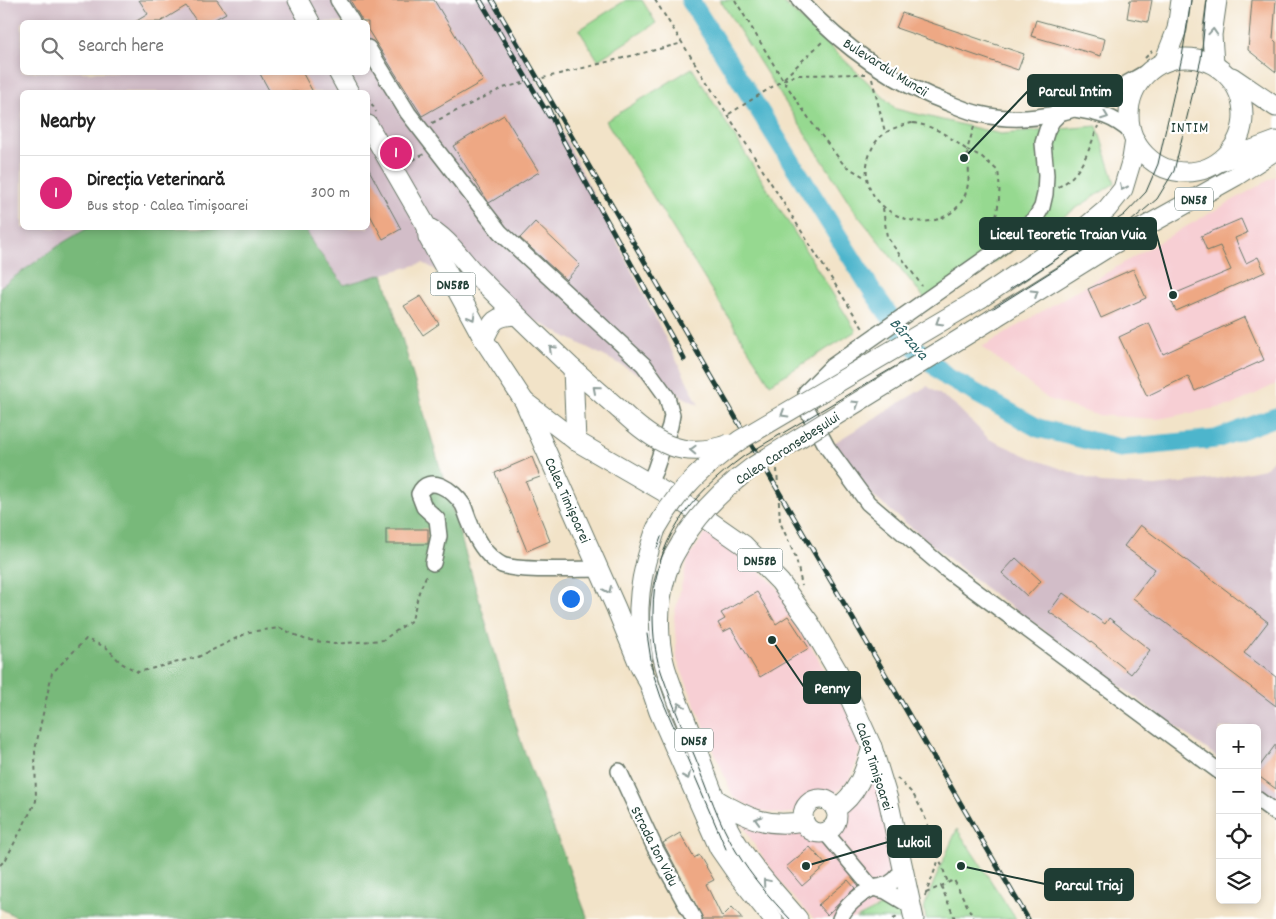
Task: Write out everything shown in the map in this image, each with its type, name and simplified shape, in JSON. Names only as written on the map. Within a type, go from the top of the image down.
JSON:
[{"type":"main road","points":[[298,0],[309,20]]},
{"type":"main road","points":[[1153,60],[1177,29],[1181,0]]},
{"type":"main road","points":[[1211,166],[1231,151],[1240,136],[1244,120],[1243,103],[1237,87],[1220,69],[1212,35],[1217,0]]},
{"type":"main road","points":[[1153,60],[1192,57],[1220,69],[1276,107]]},
{"type":"main road","name":"DN58","points":[[1133,136],[1129,116],[1131,99],[1153,60]]},
{"type":"main road","points":[[340,75],[348,90]]},
{"type":"main road","name":"Calea Timișoarei","points":[[372,119],[427,227],[428,237],[484,340],[524,401],[640,667],[649,683],[659,712],[719,848],[736,874],[773,919]]},
{"type":"main road","points":[[1133,136],[1149,158],[1166,168],[1189,172],[1211,166],[1276,141]]},
{"type":"main road","name":"Calea Caransebeșului","points":[[649,683],[641,646],[638,601],[644,563],[656,529],[671,503],[685,487],[712,461],[740,440],[981,298],[1083,229],[1107,209],[1123,189],[1132,159],[1133,136]]},
{"type":"main road","name":"Calea Caransebeșului","points":[[798,919],[746,856],[732,835],[665,665],[660,640],[664,584],[671,561],[682,541],[692,525],[718,495],[754,466],[1110,246],[1236,176],[1276,150]]},
{"type":"main road","points":[[1211,166],[1236,176]]},
{"type":"main road","name":"Calea Caransebeșului","points":[[1110,246],[1189,189],[1211,166]]},
{"type":"main road","name":"Calea Timișoarei","points":[[427,227],[438,232],[516,315],[573,369],[647,434],[681,450],[710,450],[740,440]]},
{"type":"main road","points":[[484,340],[493,322],[498,318],[516,315]]},
{"type":"main road","points":[[573,369],[576,441]]},
{"type":"main road","name":"Calea Timișoarei","points":[[524,401],[576,441],[685,504],[744,545],[780,582],[809,622],[838,672],[872,747],[888,799],[903,869],[916,908]]},
{"type":"main road","points":[[555,425],[575,415]]},
{"type":"main road","points":[[835,809],[847,800],[858,785],[872,747]]},
{"type":"main road","points":[[717,800],[761,822],[782,824],[804,821]]},
{"type":"main road","points":[[825,800],[835,809],[835,822],[826,832],[814,832],[807,827],[804,821],[804,811],[807,805],[813,801],[825,800]]},
{"type":"street","points":[[338,0],[351,20]]},
{"type":"street","name":"Bulevardul Muncii","points":[[799,0],[818,20],[866,59],[905,83],[935,98],[978,114],[1016,118],[1039,117],[1067,111],[1102,97],[1153,60]]},
{"type":"street","points":[[370,51],[408,113],[500,232],[644,365],[667,397],[672,415],[670,426],[649,483]]},
{"type":"street","points":[[1067,111],[1052,121],[1046,130],[1043,143],[1046,175],[1045,194],[1042,207],[1035,219],[996,250],[873,335],[831,367],[806,392],[808,411],[827,446],[868,503],[943,567],[1216,769]]},
{"type":"street","name":"Bulevardul Muncii","points":[[1067,111],[1101,113],[1121,123],[1133,136]]},
{"type":"street","points":[[1016,118],[1028,124],[1043,143]]},
{"type":"street","points":[[432,563],[439,536],[437,519],[424,507],[419,494],[427,484],[435,483],[454,494],[464,507],[470,524],[487,553],[503,565],[524,568],[598,569]]},
{"type":"street","name":"Strada Ion Vidu","points":[[619,771],[655,848],[694,919]]},
{"type":"street","points":[[1261,803],[1276,813]]},
{"type":"street","points":[[826,832],[872,888],[886,891],[916,908]]},
{"type":"street","points":[[840,919],[843,912],[854,901],[872,888],[888,885],[897,879],[903,869]]},
{"type":"path","points":[[655,0],[728,115],[873,335]]},
{"type":"path","points":[[735,0],[783,80],[844,166],[866,178]]},
{"type":"path","points":[[783,80],[826,38]]},
{"type":"path","points":[[421,129],[503,88],[684,43]]},
{"type":"path","points":[[728,115],[783,80],[796,75],[870,74],[885,132]]},
{"type":"path","points":[[975,124],[967,150],[968,182],[964,198],[952,213],[932,221],[914,221],[898,216],[883,208],[872,194],[866,178],[867,161],[873,145],[885,132],[899,125],[914,123],[928,125],[942,132],[967,150],[981,156],[998,171],[1001,190],[989,241]]},
{"type":"path","points":[[1052,191],[1064,184],[1083,164],[1098,124]]},
{"type":"path","points":[[404,165],[435,148]]},
{"type":"path","points":[[883,208],[887,237],[922,287]]},
{"type":"path","points":[[778,467],[780,522],[796,558],[802,586]]},
{"type":"path","points":[[0,865],[6,859],[36,800],[35,750],[52,673],[86,639],[106,647],[120,663],[138,672],[198,658],[249,632],[280,628],[304,639],[334,644],[383,640],[412,620],[419,592],[432,563]]},
{"type":"path","points":[[896,777],[914,794],[923,812],[948,883]]},
{"type":"path","points":[[916,908],[926,892],[939,859]]},
{"type":"path","points":[[926,892],[954,880],[974,919]]},
{"type":"path","points":[[941,886],[955,919]]},
{"type":"shaded area","points":[[0,0],[496,0],[699,405],[423,263],[344,285],[313,244],[306,230],[370,230],[370,90],[20,90],[20,230],[85,230],[64,242],[0,287]]},
{"type":"shaded area","points":[[1276,176],[1276,384],[1233,405],[1158,419],[1096,415],[1048,399],[982,347],[1157,243]]},
{"type":"shaded area","points":[[927,386],[953,403],[989,439],[1034,459],[1101,483],[1156,486],[1221,478],[1264,469],[1276,457],[1276,800],[1261,789],[1261,724],[1216,724],[1216,756],[984,587],[874,497],[829,446]]},
{"type":"shaded area","points":[[706,533],[752,563],[780,590],[858,730],[860,751],[851,778],[830,799],[817,797],[805,802],[799,812],[780,814],[756,810],[733,797],[677,660],[674,616],[688,558]]},
{"type":"shaded area","points":[[876,775],[902,894],[854,919],[814,919],[787,891],[753,843],[742,823],[767,831],[791,833],[805,829],[814,835],[826,834],[837,826],[839,817],[863,795]]},
{"type":"green space","points":[[626,0],[642,0],[656,23],[598,60],[579,30]]},
{"type":"green space","points":[[720,0],[781,0],[896,109],[1001,134],[1097,126],[1115,183],[929,304],[856,213]]},
{"type":"green space","points":[[692,68],[856,331],[770,384],[606,121]]},
{"type":"green space","points":[[85,230],[306,230],[313,244],[344,285],[383,274],[522,745],[588,919],[20,919],[0,908],[0,287],[64,242]]},
{"type":"green space","points":[[957,829],[1016,919],[926,919],[924,905]]},
{"type":"green space","points":[[890,902],[902,906],[906,919],[856,919]]},
{"type":"building","points":[[139,0],[217,0],[226,13],[214,20],[196,20],[186,6],[163,20],[138,20],[148,14]]},
{"type":"building","points":[[350,0],[434,0],[483,81],[422,116],[370,33],[370,20],[362,20]]},
{"type":"building","points":[[1130,0],[1152,0],[1148,22],[1127,18]]},
{"type":"building","points":[[1252,0],[1276,0],[1273,39],[1276,42],[1276,72],[1248,50]]},
{"type":"building","points":[[902,13],[1024,54],[1018,70],[896,28]]},
{"type":"building","points":[[1036,20],[1105,39],[1101,56],[1031,36]]},
{"type":"building","points":[[261,75],[304,75],[312,90],[269,90]]},
{"type":"building","points":[[504,115],[539,172],[489,203],[453,146]]},
{"type":"building","points":[[370,172],[401,229],[383,239],[370,215]]},
{"type":"building","points":[[1241,219],[1247,233],[1235,238],[1246,263],[1258,257],[1265,272],[1176,311],[1169,296],[1231,270],[1220,246],[1207,251],[1201,236]]},
{"type":"building","points":[[535,222],[580,265],[566,280],[520,238]]},
{"type":"building","points":[[1133,269],[1146,298],[1101,318],[1088,289]]},
{"type":"building","points":[[421,296],[439,324],[423,335],[404,306]]},
{"type":"building","points":[[1245,317],[1264,360],[1195,391],[1188,376],[1147,396],[1119,337],[1149,323],[1163,354]]},
{"type":"building","points":[[532,457],[540,477],[526,482],[550,541],[527,551],[495,473]]},
{"type":"building","points":[[1140,525],[1268,622],[1244,653],[1276,677],[1276,706],[1133,598],[1155,569],[1124,546]]},
{"type":"building","points":[[386,529],[428,529],[428,544],[386,544]]},
{"type":"building","points":[[1016,558],[1041,581],[1027,596],[1002,573]]},
{"type":"building","points":[[757,592],[776,624],[788,616],[809,648],[760,677],[731,628],[723,632],[718,623],[725,619],[721,613]]},
{"type":"building","points":[[1063,593],[1105,624],[1109,618],[1150,650],[1131,674],[1081,634],[1049,612]]},
{"type":"building","points":[[1276,744],[1276,789],[1261,778],[1261,765]]},
{"type":"building","points":[[680,833],[694,858],[699,855],[714,880],[706,884],[722,917],[732,907],[743,919],[703,919],[663,843]]},
{"type":"building","points":[[810,847],[826,865],[802,886],[786,867]]},
{"type":"building","points":[[848,880],[855,888],[827,915],[818,905]]},
{"type":"waterway","name":"Bârzava","points":[[690,0],[873,292],[905,338],[947,377],[1038,428],[1120,448],[1216,439],[1276,417]]},
{"type":"tram line","points":[[1010,289],[1124,215],[1146,192],[1158,164],[1182,57],[1191,0]]},
{"type":"tram line","points":[[790,919],[754,878],[730,840],[675,710],[658,662],[653,613],[659,564],[667,542],[691,505],[724,472],[744,456],[989,311],[1130,222],[1157,199],[1174,171],[1201,59],[1207,0]]},
{"type":"tram line","points":[[657,548],[663,532],[677,511]]},
{"type":"tram line","points":[[647,634],[653,673],[661,697],[726,849]]},
{"type":"railway","points":[[480,0],[549,116]]},
{"type":"railway","points":[[492,0],[1028,919]]},
{"type":"railway","points":[[548,108],[558,131],[684,359]]},
{"type":"place","name":"Direcția Veterinară","points":[[396,153]]},
{"type":"place","name":"Parcul Intim","points":[[964,158]]},
{"type":"place","name":"Liceul Teoretic Traian Vuia","points":[[1173,295]]},
{"type":"place","name":"Penny","points":[[772,640]]},
{"type":"place","name":"Lukoil","points":[[806,866]]},
{"type":"place","name":"Parcul Triaj","points":[[961,866]]},
{"type":"district","name":"INTIM","points":[[1190,126]]}]
